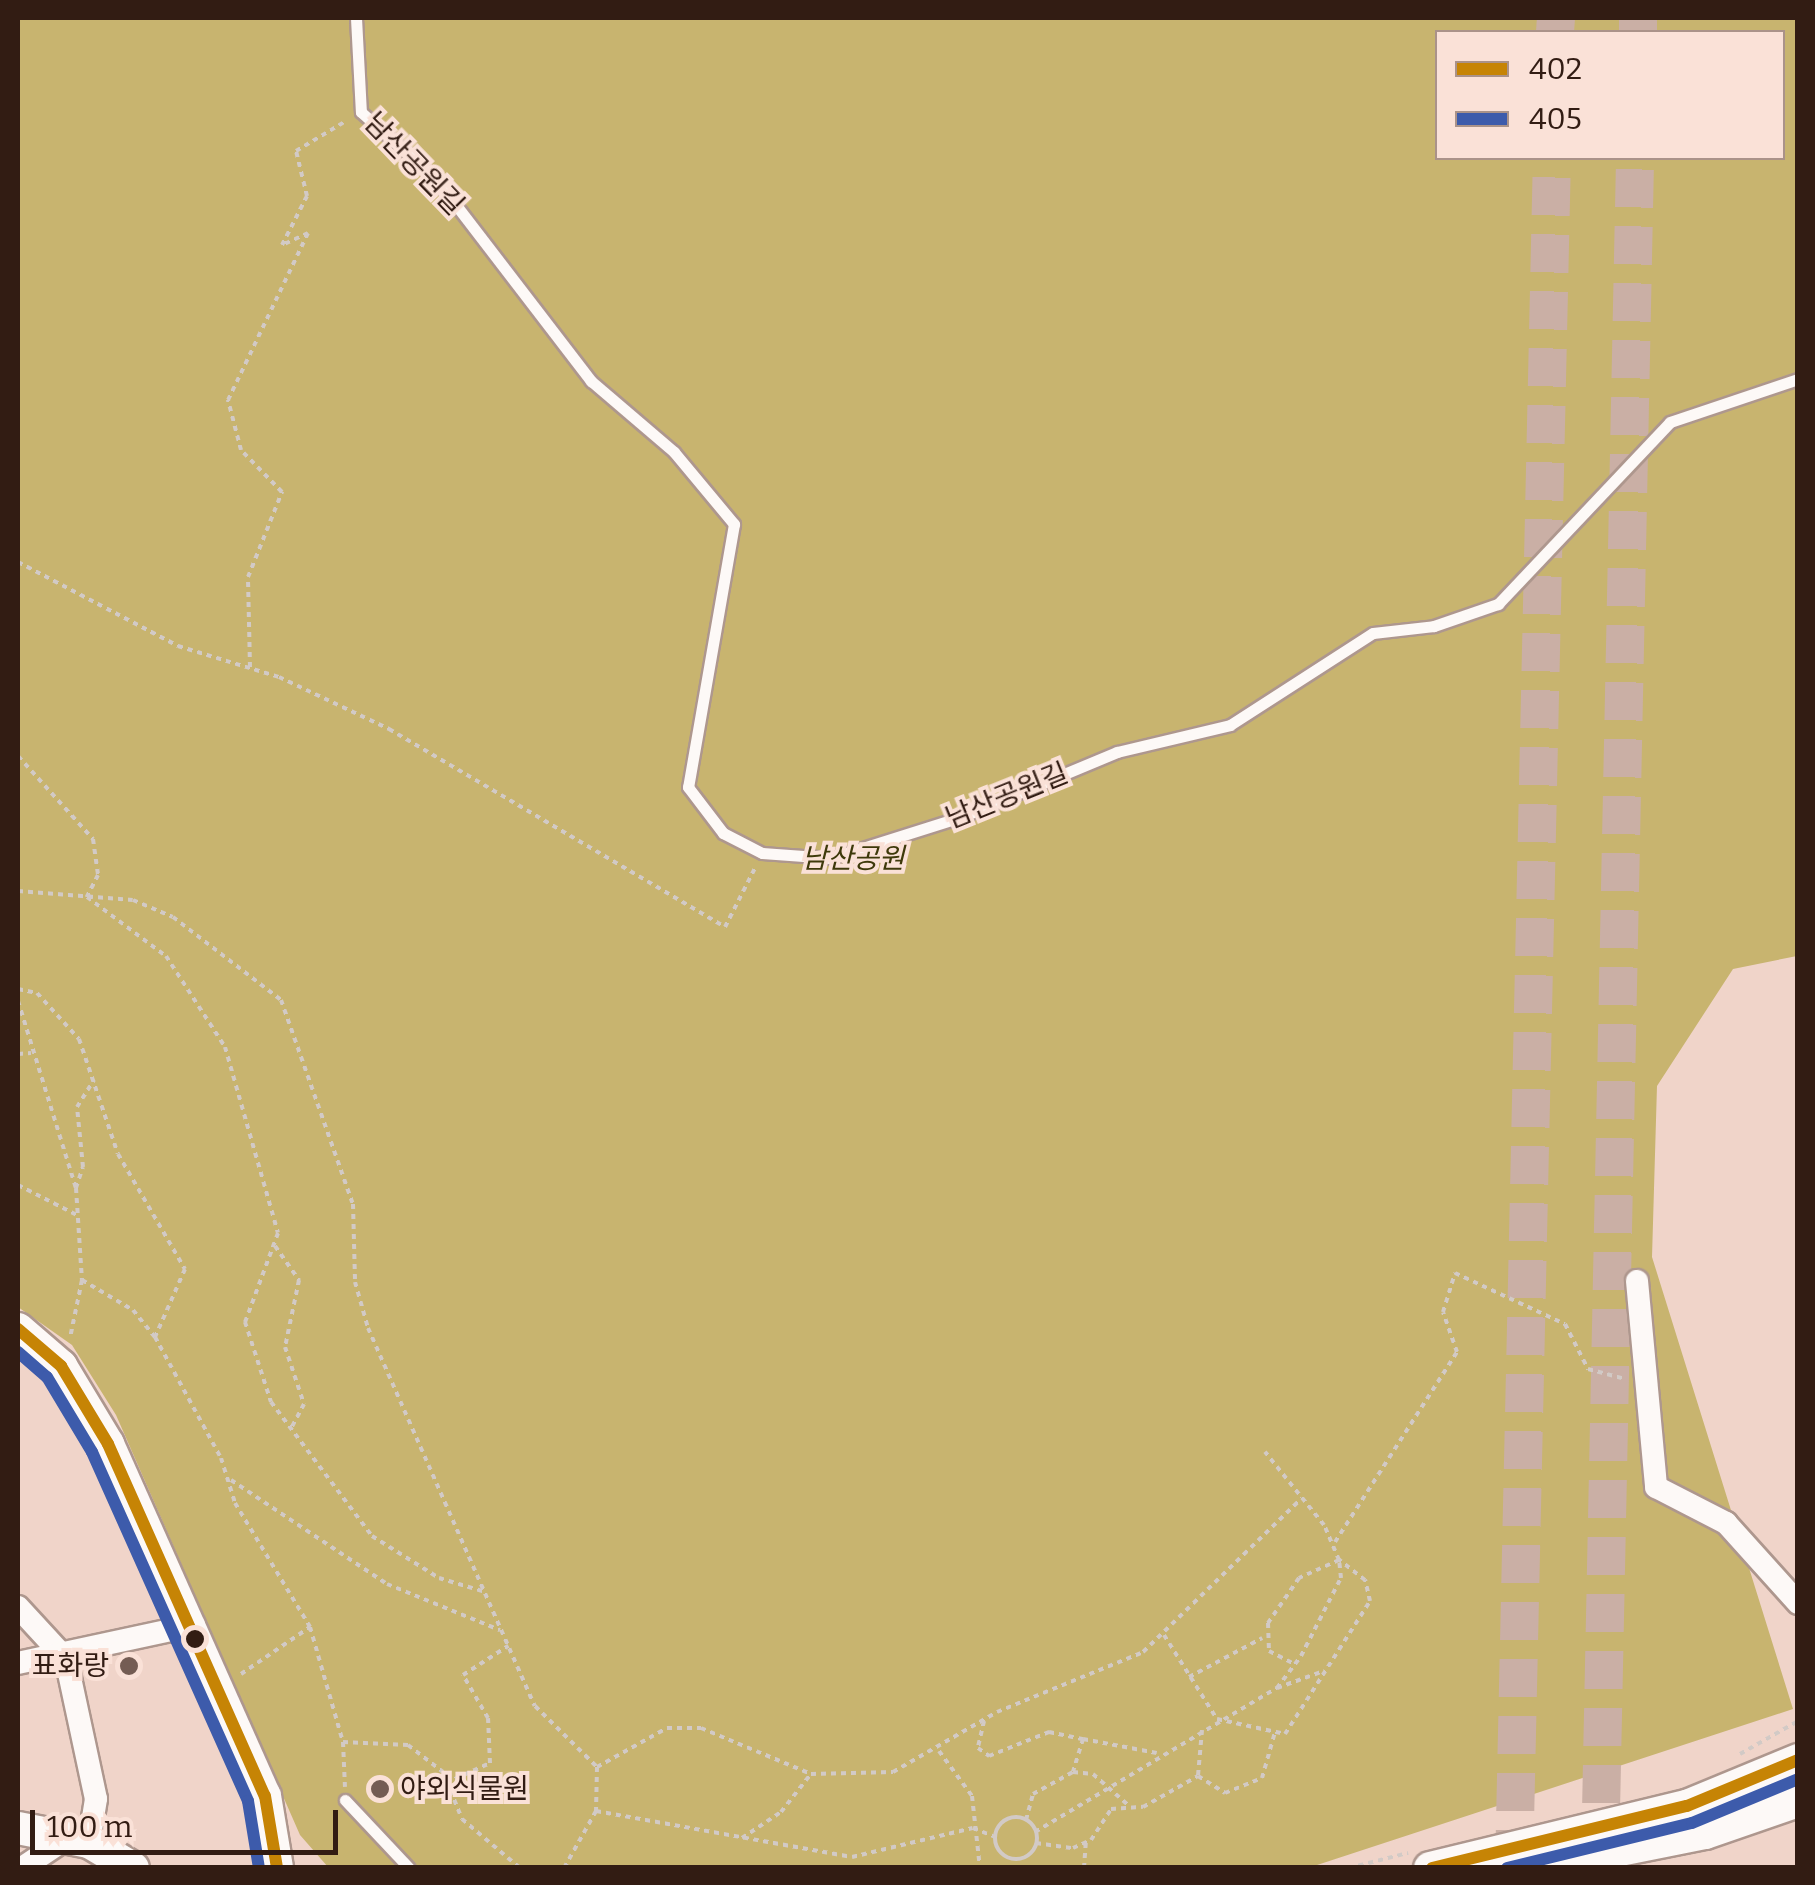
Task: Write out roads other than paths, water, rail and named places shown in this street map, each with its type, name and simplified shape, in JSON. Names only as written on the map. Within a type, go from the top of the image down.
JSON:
[{"type":"main road","points":[[18,1330],[61,1366],[194,1625],[265,1796],[271,1865]]},
{"type":"main road","points":[[1430,1868],[1687,1806],[1798,1760]]},
{"type":"main road","points":[[1530,1868],[1784,1806]]},
{"type":"main road","points":[[18,1828],[76,1841],[133,1868]]},
{"type":"street","points":[[1637,1281],[1656,1487],[1726,1522],[1798,1603]]},
{"type":"street","points":[[18,1608],[66,1659],[96,1799],[76,1841],[22,1868]]},
{"type":"street","points":[[18,1663],[66,1659],[194,1625]]},
{"type":"lane","name":"남산공원길","points":[[356,18],[361,112],[436,179],[591,381],[674,452],[734,524],[688,787],[723,833],[762,854],[832,858],[961,817],[1116,752],[1230,725],[1373,632],[1434,626],[1498,604],[1670,422],[1798,379]]},
{"type":"lane","points":[[345,1800],[409,1868]]},
{"type":"tunnel","points":[[1555,30],[1556,18]]},
{"type":"tunnel","points":[[1638,18],[1638,30]]},
{"type":"tunnel","points":[[1514,1868],[1552,160]]},
{"type":"tunnel","points":[[1600,1860],[1635,160]]},
{"type":"place","name":"표화랑","points":[[129,1666]]},
{"type":"place","name":"야외식물원","points":[[380,1789]]},
{"type":"park label","name":"남산공원","points":[[853,859]]}]
